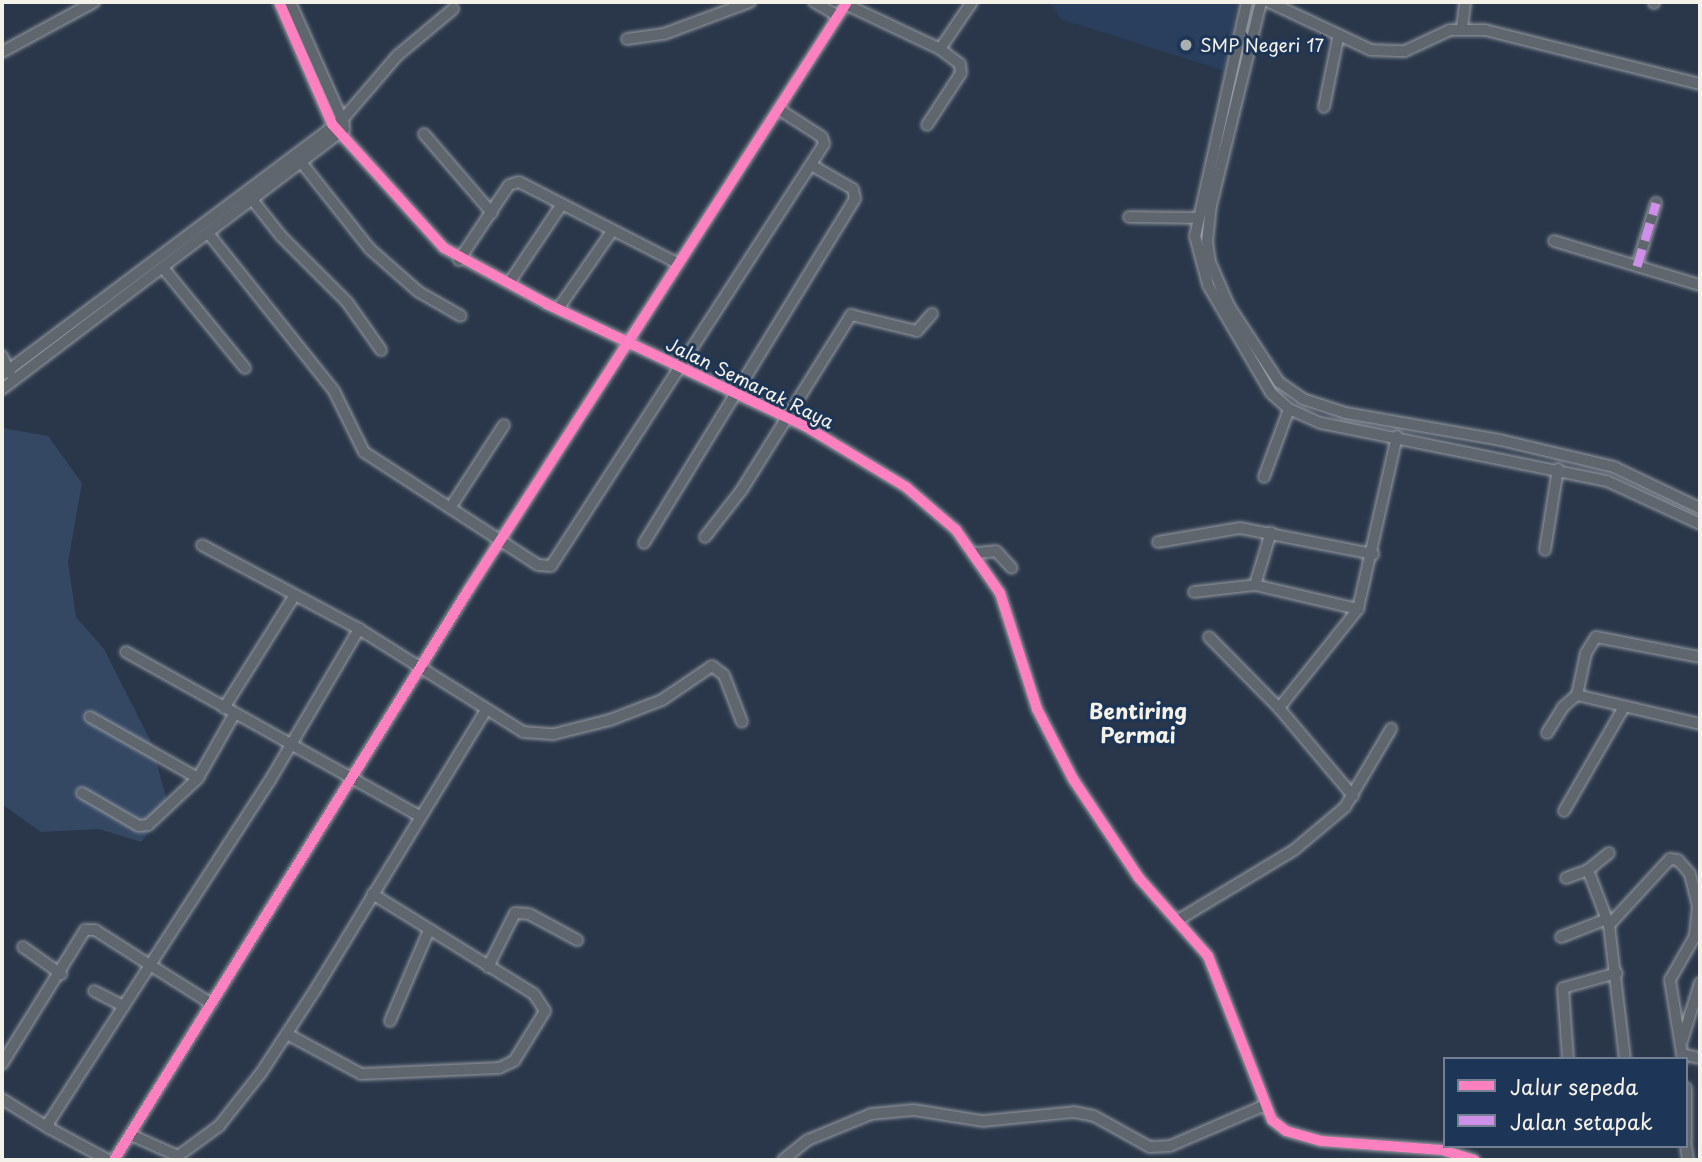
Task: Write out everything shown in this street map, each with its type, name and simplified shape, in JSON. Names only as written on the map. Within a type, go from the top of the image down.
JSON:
[{"type":"street","points":[[2,52],[94,2]]},
{"type":"street","name":"Jalan Semarak Raya","points":[[282,2],[350,143],[459,260],[680,368],[786,416],[906,487],[975,553],[1000,593],[1054,744],[1113,842],[1202,947],[1217,976],[1263,1106],[1272,1120],[1304,1138],[1442,1150],[1475,1160]]},
{"type":"street","points":[[627,39],[664,34],[750,2]]},
{"type":"street","points":[[814,2],[843,9],[940,49],[956,59],[962,70],[927,125]]},
{"type":"street","points":[[940,49],[972,2]]},
{"type":"street","points":[[1247,2],[1197,218],[1197,247],[1208,285],[1271,393],[1289,409],[1321,423],[1498,457],[1623,486],[1700,524]]},
{"type":"street","points":[[1261,2],[1220,167],[1207,241],[1210,262],[1229,306],[1279,382],[1303,399],[1346,413],[1500,440],[1614,467],[1700,508]]},
{"type":"street","points":[[1269,2],[1338,38],[1390,53],[1462,28],[1508,33],[1700,85]]},
{"type":"street","points":[[1462,28],[1465,2]]},
{"type":"street","points":[[7,374],[164,270],[251,198],[301,162],[340,127],[398,55],[453,9]]},
{"type":"street","points":[[114,1160],[421,666],[629,343],[677,263],[780,110],[843,9]]},
{"type":"street","points":[[1324,107],[1338,38]]},
{"type":"street","points":[[208,233],[334,391],[364,452],[502,539],[538,565],[551,566],[813,166],[825,141],[780,110]]},
{"type":"street","points":[[7,374],[340,127]]},
{"type":"street","points":[[424,134],[492,213]]},
{"type":"street","points":[[301,162],[370,249],[419,292],[461,316]]},
{"type":"street","points":[[644,542],[855,199],[853,190],[813,166]]},
{"type":"street","points":[[459,260],[514,182],[677,263]]},
{"type":"street","points":[[251,198],[281,236],[347,302],[381,350]]},
{"type":"street","points":[[1637,266],[1656,203]]},
{"type":"street","points":[[509,283],[562,204]]},
{"type":"street","points":[[1129,217],[1197,218]]},
{"type":"street","points":[[558,309],[613,230]]},
{"type":"street","points":[[1554,241],[1700,285]]},
{"type":"street","points":[[164,270],[245,368]]},
{"type":"street","points":[[705,537],[741,491],[851,315],[917,331],[932,314]]},
{"type":"street","points":[[2,356],[7,374],[2,389]]},
{"type":"street","points":[[1271,393],[1279,382]]},
{"type":"street","points":[[1264,477],[1289,409]]},
{"type":"street","points":[[450,508],[504,425]]},
{"type":"street","points":[[1279,708],[1357,609],[1373,554],[1397,436]]},
{"type":"street","points":[[1498,457],[1500,440]]},
{"type":"street","points":[[1545,550],[1558,470]]},
{"type":"street","points":[[1158,542],[1240,528],[1373,554]]},
{"type":"street","points":[[1255,585],[1271,532]]},
{"type":"street","points":[[202,545],[359,629],[523,732],[554,734],[610,720],[662,700],[712,666],[724,675],[742,722]]},
{"type":"street","points":[[975,553],[996,551],[1012,568]]},
{"type":"street","points":[[1194,592],[1255,585],[1357,609]]},
{"type":"street","points":[[224,708],[295,595]]},
{"type":"street","points":[[49,1128],[54,1112],[150,965],[359,629]]},
{"type":"street","points":[[1209,637],[1279,708],[1353,796]]},
{"type":"street","points":[[1547,733],[1563,707],[1577,695],[1586,653],[1596,637],[1700,657]]},
{"type":"street","points":[[126,652],[420,816]]},
{"type":"street","points":[[1577,695],[1700,724]]},
{"type":"street","points":[[1564,811],[1623,707]]},
{"type":"street","points":[[131,1135],[167,1155],[187,1153],[219,1126],[286,1034],[486,710]]},
{"type":"street","points":[[82,793],[144,826],[156,821],[198,778],[236,713]]},
{"type":"street","points":[[90,717],[198,778]]},
{"type":"street","points":[[1178,920],[1294,850],[1353,796],[1391,729]]},
{"type":"street","points":[[1566,878],[1588,870],[1609,853]]},
{"type":"street","points":[[1561,937],[1608,922],[1673,859],[1690,874],[1697,890],[1697,938],[1670,980],[1682,1052]]},
{"type":"street","points":[[1588,870],[1608,922],[1617,974],[1625,1057]]},
{"type":"street","points":[[286,1034],[361,1074],[499,1068],[513,1061],[545,1005],[373,894]]},
{"type":"street","points":[[488,967],[515,912],[529,914],[577,940]]},
{"type":"street","points":[[2,1064],[61,974],[80,934],[89,929],[212,1004]]},
{"type":"street","points":[[390,1021],[429,930]]},
{"type":"street","points":[[23,947],[61,974]]},
{"type":"street","points":[[1568,1057],[1563,988],[1617,974]]},
{"type":"street","points":[[1682,1052],[1700,983]]},
{"type":"street","points":[[93,991],[123,1006]]},
{"type":"street","points":[[1682,1052],[1700,1058]]},
{"type":"street","points":[[1688,1093],[1695,1112],[1688,1135]]},
{"type":"street","points":[[2,1099],[108,1160]]},
{"type":"street","points":[[783,1160],[808,1140],[871,1114],[914,1110],[983,1121],[1074,1112],[1094,1116],[1150,1147],[1170,1146],[1263,1106]]},
{"type":"shaded area","name":"SMP Negeri 17","points":[[1050,2],[1237,2],[1225,71],[1061,19]]},
{"type":"shaded area","points":[[2,428],[48,436],[82,483],[68,562],[76,617],[104,649],[151,742],[169,808],[141,842],[99,829],[41,832],[2,804]]},
{"type":"marked path","points":[[1637,266],[1656,203]]},
{"type":"cycle path","points":[[279,2],[332,124],[444,248],[547,304],[805,426],[906,487],[956,530],[1000,593],[1037,709],[1073,779],[1139,878],[1208,956],[1272,1120],[1286,1131],[1321,1141],[1442,1150],[1475,1160]]},
{"type":"cycle path","points":[[114,1160],[469,589],[847,2]]},
{"type":"place","name":"SMP Negeri 17","points":[[1186,45]]},
{"type":"district","name":"Bentiring Permai","points":[[1138,722]]}]
